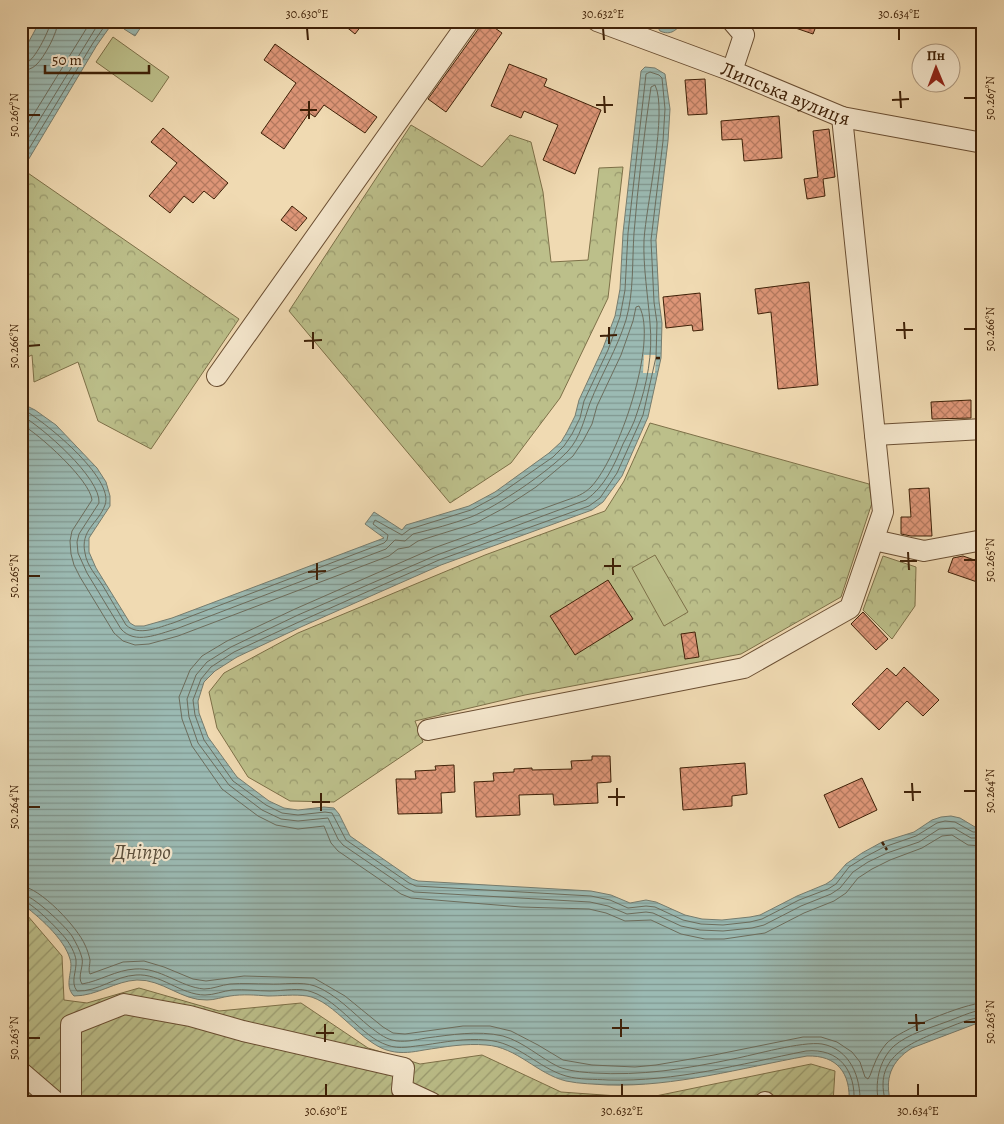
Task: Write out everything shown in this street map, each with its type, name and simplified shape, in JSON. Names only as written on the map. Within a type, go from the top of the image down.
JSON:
[{"type":"street","points":[[217,376],[468,21]]},
{"type":"street","name":"Липська вулиця","points":[[597,21],[732,71],[842,117],[983,142]]},
{"type":"street","points":[[732,21],[744,35],[732,71]]},
{"type":"street","points":[[428,730],[744,668],[850,608],[884,512],[842,117]]},
{"type":"street","points":[[875,435],[983,429]]},
{"type":"street","points":[[874,540],[924,551],[983,540]]},
{"type":"street","points":[[956,545],[983,554]]},
{"type":"street","points":[[71,1103],[71,1025],[124,1004],[190,1016],[243,1031],[404,1068],[402,1089],[432,1103]]},
{"type":"street","points":[[21,1072],[57,1103]]},
{"type":"path","points":[[656,358],[661,358]]},
{"type":"path","points":[[882,842],[887,850]]},
{"type":"green space","points":[[113,37],[169,77],[152,102],[96,62]]},
{"type":"green space","points":[[411,125],[482,167],[510,135],[531,142],[543,192],[551,262],[588,260],[599,168],[623,167],[608,298],[560,398],[511,463],[450,503],[289,311]]},
{"type":"green space","points":[[25,171],[239,319],[151,449],[98,421],[78,362],[34,382],[32,355],[21,360],[21,176]]},
{"type":"green space","points":[[650,423],[869,484],[872,503],[841,597],[741,654],[525,695],[415,721],[423,742],[334,802],[290,801],[248,777],[217,728],[209,692],[224,673],[298,633],[485,555],[605,511],[624,481]]},
{"type":"green space","points":[[655,555],[688,612],[664,626],[632,568]]},
{"type":"green space","points":[[883,556],[916,567],[915,606],[892,639],[863,610]]},
{"type":"green space","points":[[21,912],[27,915],[62,956],[64,1000],[87,1003],[139,988],[219,1011],[301,1003],[368,1048],[420,1064],[482,1055],[561,1092],[646,1098],[811,1064],[835,1071],[833,1103],[21,1103]]},
{"type":"water","points":[[40,21],[114,21],[97,45],[21,172],[21,56]]},
{"type":"water","points":[[130,21],[145,21],[135,36],[124,29]]},
{"type":"water","points":[[654,21],[683,21],[676,29],[667,33],[660,31]]},
{"type":"water","name":"Дніпро","points":[[645,67],[655,68],[665,74],[670,109],[656,240],[662,323],[661,358],[648,417],[622,476],[603,502],[592,510],[441,565],[237,657],[215,671],[204,682],[198,701],[199,713],[208,737],[237,777],[269,801],[284,808],[298,810],[324,807],[334,808],[350,836],[412,879],[418,881],[591,891],[611,895],[630,903],[646,900],[656,902],[685,915],[702,919],[722,920],[760,915],[826,884],[846,864],[862,853],[882,842],[914,832],[932,820],[951,816],[960,818],[975,827],[983,827],[983,1021],[912,1048],[905,1053],[894,1065],[889,1078],[888,1086],[891,1103],[849,1103],[848,1083],[840,1068],[826,1059],[818,1057],[807,1056],[708,1076],[658,1083],[608,1085],[582,1083],[556,1078],[508,1050],[486,1045],[407,1052],[390,1051],[369,1040],[327,1005],[307,996],[244,995],[210,1000],[198,999],[155,983],[137,980],[121,983],[90,994],[74,996],[69,987],[71,964],[67,951],[50,928],[21,903],[21,403],[35,410],[56,425],[97,468],[106,482],[110,496],[110,506],[89,538],[89,552],[96,568],[130,623],[135,626],[144,626],[172,618],[384,538],[365,524],[374,512],[402,530],[406,525],[469,506],[495,492],[549,453],[561,442],[575,416],[579,400],[603,348],[615,316],[620,289],[623,233],[641,71]]},
{"type":"pier","points":[[644,355],[656,355],[655,373],[643,373]]},
{"type":"building","points":[[339,21],[365,21],[355,34]]},
{"type":"building","points":[[481,21],[485,21],[502,33],[446,112],[428,99],[479,28]]},
{"type":"building","points":[[781,21],[818,21],[813,34],[781,23]]},
{"type":"building","points":[[275,44],[377,117],[365,133],[324,105],[315,117],[309,113],[284,149],[261,133],[296,83],[264,60]]},
{"type":"building","points":[[509,64],[547,79],[544,86],[601,110],[575,174],[543,160],[558,125],[524,111],[521,118],[491,106]]},
{"type":"building","points":[[705,79],[707,114],[688,115],[685,80]]},
{"type":"building","points":[[779,116],[782,158],[744,161],[742,139],[722,140],[721,121]]},
{"type":"building","points":[[163,128],[228,183],[214,199],[204,191],[193,203],[184,196],[170,213],[149,196],[177,163],[151,142]]},
{"type":"building","points":[[829,129],[835,177],[823,179],[825,196],[807,199],[804,179],[818,177],[813,131]]},
{"type":"building","points":[[292,206],[307,218],[296,231],[281,220]]},
{"type":"building","points":[[809,282],[818,385],[778,389],[771,312],[758,314],[755,289]]},
{"type":"building","points":[[700,293],[703,330],[693,331],[692,325],[666,328],[663,297]]},
{"type":"building","points":[[971,400],[971,418],[932,419],[931,402]]},
{"type":"building","points":[[929,488],[932,536],[901,534],[901,517],[911,517],[909,489]]},
{"type":"building","points":[[963,556],[983,563],[983,584],[948,572],[953,558]]},
{"type":"building","points":[[608,580],[633,619],[575,655],[550,616]]},
{"type":"building","points":[[863,612],[888,639],[876,650],[851,624]]},
{"type":"building","points":[[695,632],[699,657],[685,659],[681,634]]},
{"type":"building","points":[[904,667],[939,700],[923,716],[907,701],[879,730],[852,704],[887,668],[896,676]]},
{"type":"building","points":[[592,756],[610,756],[611,782],[597,783],[598,803],[554,805],[553,794],[519,795],[520,815],[476,817],[474,782],[494,781],[493,773],[514,772],[514,769],[572,769],[571,761],[592,760]]},
{"type":"building","points":[[745,763],[747,794],[732,796],[732,806],[683,810],[680,768]]},
{"type":"building","points":[[454,765],[455,792],[441,793],[442,813],[398,814],[396,779],[416,779],[415,771],[436,770],[435,766]]},
{"type":"building","points":[[862,778],[877,810],[839,828],[824,795]]}]
